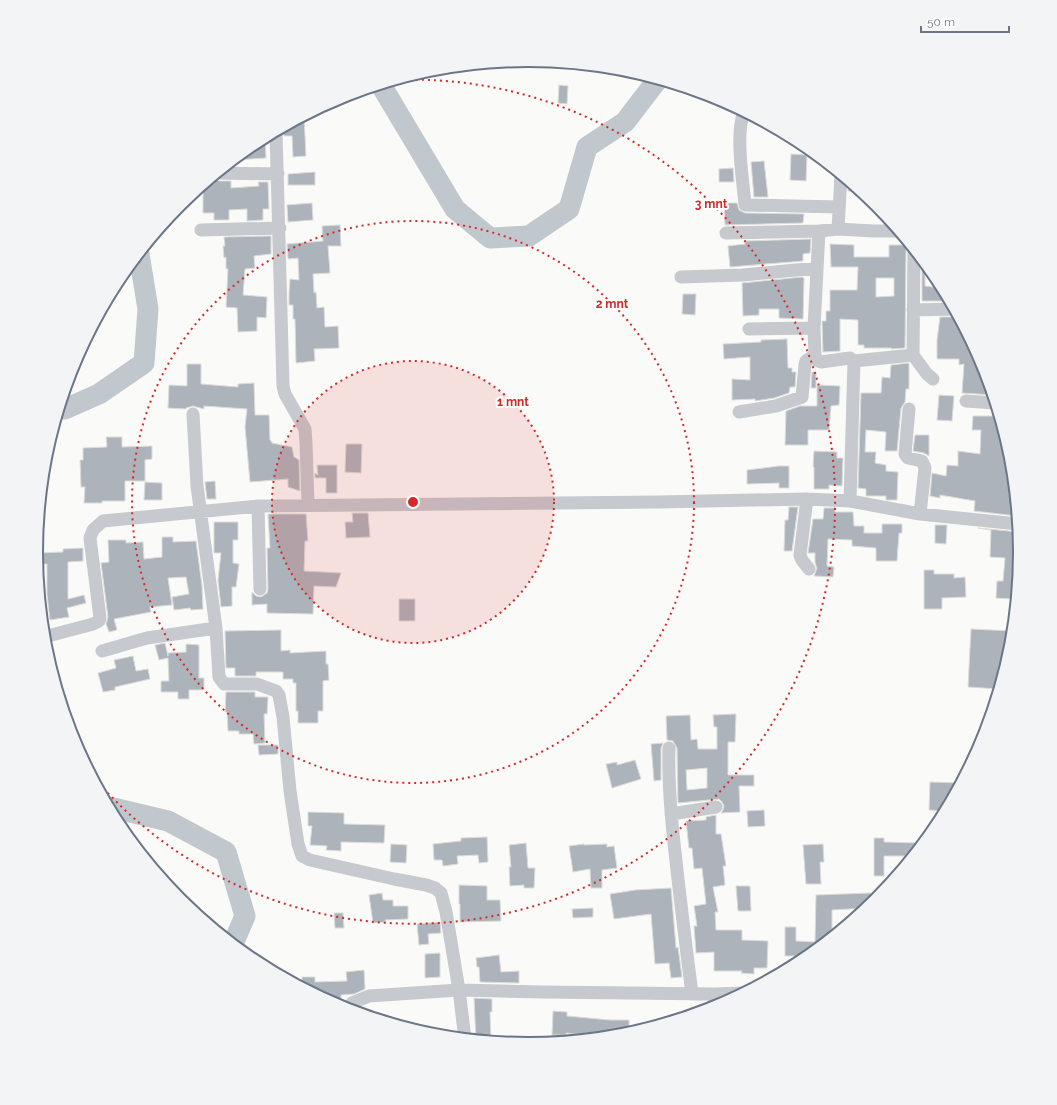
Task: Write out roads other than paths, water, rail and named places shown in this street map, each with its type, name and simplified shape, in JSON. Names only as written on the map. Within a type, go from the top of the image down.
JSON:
[{"type":"street","points":[[742,117],[740,134],[745,205],[839,207]]},
{"type":"street","points":[[276,138],[280,228],[283,386],[285,394],[305,429],[308,504]]},
{"type":"street","points":[[225,173],[278,174]]},
{"type":"street","points":[[838,229],[841,180]]},
{"type":"street","points":[[201,230],[280,228]]},
{"type":"street","points":[[726,233],[819,231],[838,229],[873,232],[893,231]]},
{"type":"street","points":[[819,231],[814,328],[814,356],[816,360],[821,362],[850,358],[854,361],[913,356]]},
{"type":"street","points":[[914,257],[913,356],[927,374],[933,379]]},
{"type":"street","points":[[681,277],[743,275],[817,268]]},
{"type":"street","points":[[913,310],[949,310]]},
{"type":"street","points":[[749,329],[814,328]]},
{"type":"street","points":[[740,412],[776,406],[802,397],[805,365],[806,362],[814,356]]},
{"type":"street","points":[[850,501],[854,361]]},
{"type":"street","points":[[966,401],[990,403]]},
{"type":"street","points":[[908,410],[905,454],[908,458],[922,461],[925,468],[920,514]]},
{"type":"street","points":[[193,414],[197,486],[216,628],[219,677],[224,684],[257,684],[276,691],[279,695],[283,717],[290,791],[298,844],[302,856],[310,860],[426,885],[435,888],[441,894],[446,912],[459,990],[464,1034]]},
{"type":"street","points":[[807,499],[800,555],[809,570]]},
{"type":"street","points":[[50,635],[99,621],[100,618],[90,538],[93,530],[103,521],[258,506],[308,504],[651,502],[807,499],[850,501],[920,514],[1013,523]]},
{"type":"street","points":[[258,506],[260,588]]},
{"type":"street","points":[[102,651],[147,638],[216,628]]},
{"type":"street","points":[[668,748],[671,814],[682,923],[692,994]]},
{"type":"street","points":[[671,814],[716,807]]},
{"type":"street","points":[[351,1004],[369,996],[459,990],[731,993]]},
{"type":"street","points":[[715,994],[715,1001]]},
{"type":"waterway","points":[[384,90],[455,209],[490,238],[529,236],[569,209],[587,147],[625,122],[654,84]]},
{"type":"waterway","points":[[65,409],[99,394],[144,363],[148,309],[140,261]]},
{"type":"waterway","points":[[117,809],[168,821],[226,852],[245,916],[235,939]]}]
